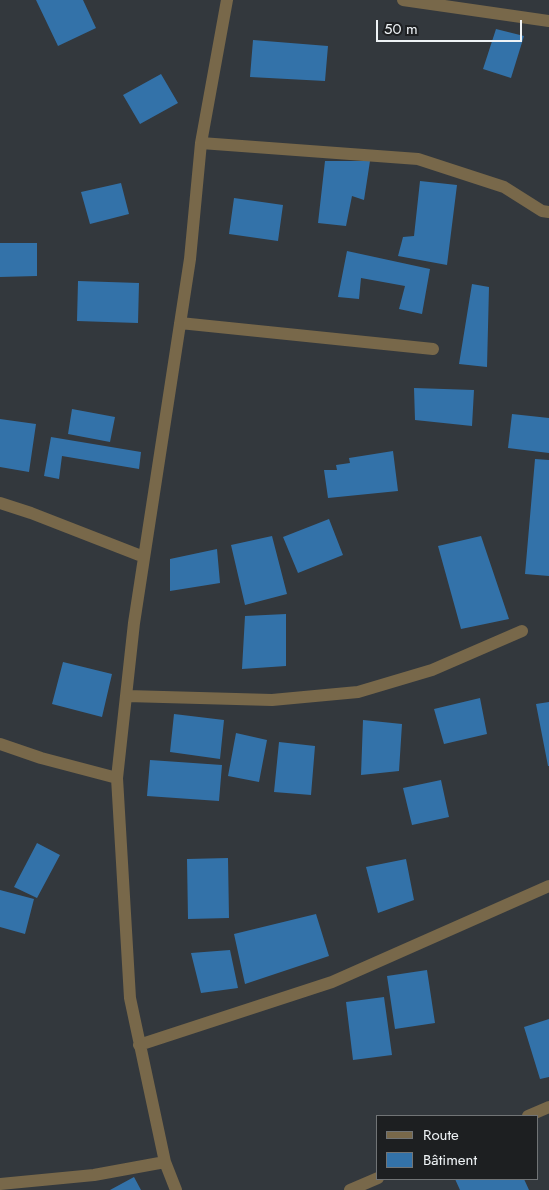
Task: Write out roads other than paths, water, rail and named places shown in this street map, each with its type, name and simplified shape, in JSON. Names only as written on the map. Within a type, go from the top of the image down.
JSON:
[{"type":"street","points":[[176,1190],[165,1162],[130,998],[117,778],[134,623],[190,259],[201,143],[227,0]]},
{"type":"street","points":[[403,0],[549,21]]},
{"type":"street","points":[[201,143],[418,159],[504,187],[542,210],[549,212]]},
{"type":"street","points":[[180,322],[433,349]]},
{"type":"street","points":[[0,503],[31,513],[144,557]]},
{"type":"street","points":[[127,696],[272,700],[358,692],[432,670],[522,631]]},
{"type":"street","points":[[0,744],[41,758],[117,778]]},
{"type":"street","points":[[139,1045],[332,982],[549,886]]},
{"type":"street","points":[[531,1115],[549,1108]]},
{"type":"street","points":[[0,1184],[94,1175],[165,1162]]},
{"type":"street","points":[[350,1190],[376,1179]]}]
